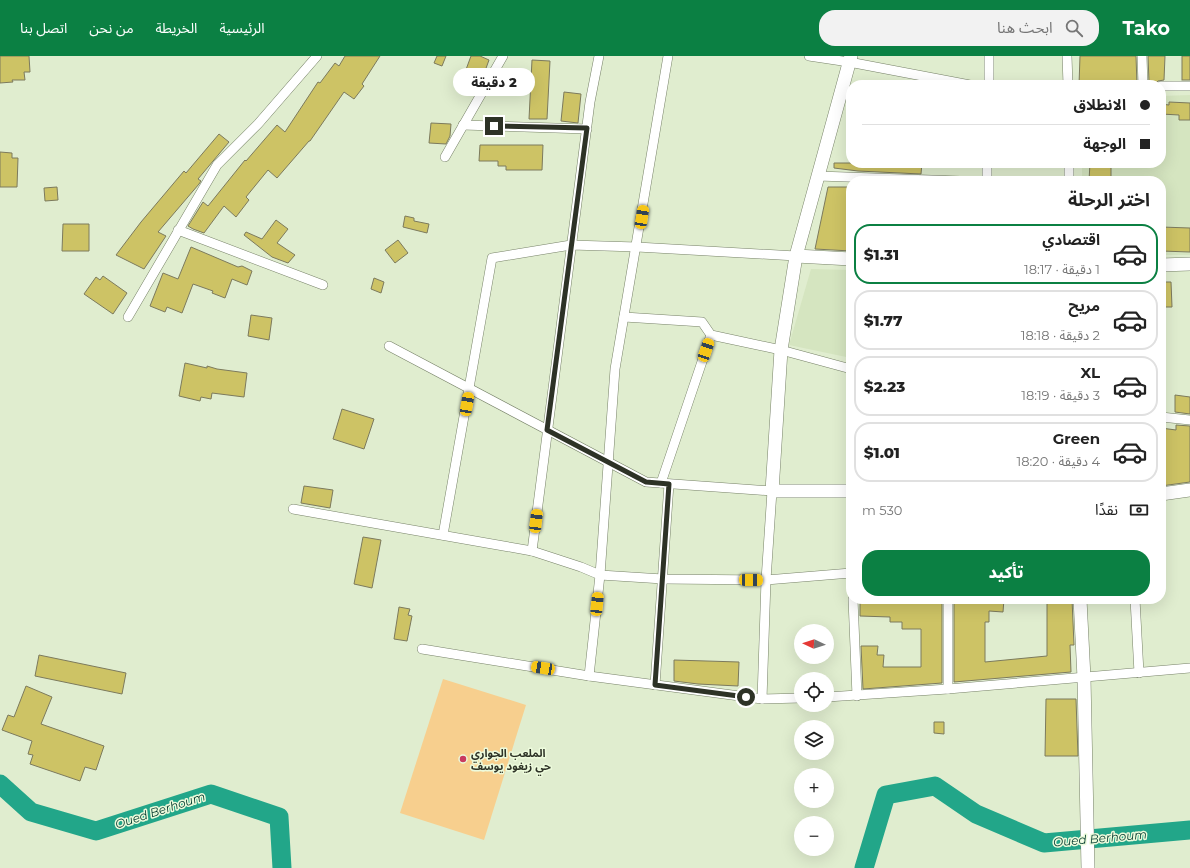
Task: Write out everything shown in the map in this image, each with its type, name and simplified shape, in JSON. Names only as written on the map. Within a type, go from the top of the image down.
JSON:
[{"type":"street","points":[[128,317],[217,165],[258,124],[317,56]]},
{"type":"street","points":[[445,157],[502,56]]},
{"type":"street","points":[[532,551],[590,102],[599,56]]},
{"type":"street","points":[[588,676],[600,575],[615,369],[637,247],[668,56]]},
{"type":"street","points":[[809,56],[850,59],[947,80]]},
{"type":"street","points":[[989,56],[989,80]]},
{"type":"street","points":[[1067,56],[1068,80]]},
{"type":"street","points":[[1142,56],[1143,80]]},
{"type":"street","points":[[762,699],[766,580],[781,350],[796,256],[850,59]]},
{"type":"street","points":[[1166,86],[1190,86]]},
{"type":"street","points":[[463,125],[587,128]]},
{"type":"street","points":[[818,176],[846,177]]},
{"type":"street","points":[[178,230],[323,285]]},
{"type":"street","points":[[443,535],[492,258],[571,245],[637,247],[846,259]]},
{"type":"street","points":[[1166,265],[1190,264]]},
{"type":"street","points":[[624,317],[702,322],[711,335],[781,350],[846,368]]},
{"type":"street","points":[[655,685],[663,579],[665,483],[711,335]]},
{"type":"street","points":[[389,346],[646,482],[772,491],[846,491]]},
{"type":"street","points":[[1166,418],[1190,420]]},
{"type":"street","points":[[1166,493],[1190,490]]},
{"type":"street","points":[[293,509],[532,551],[581,567],[600,575],[663,579],[766,580],[846,573]]},
{"type":"street","points":[[853,604],[857,696]]},
{"type":"street","points":[[948,604],[948,689]]},
{"type":"street","points":[[1080,604],[1084,678],[1088,862]]},
{"type":"street","points":[[1135,604],[1139,673]]},
{"type":"street","points":[[422,649],[588,676],[655,685],[762,699],[794,698]]},
{"type":"street","points":[[834,697],[948,689],[1190,668]]},
{"type":"shaded area","points":[[1190,95],[1190,255],[1166,255],[1166,176],[1082,176],[1082,168],[1166,168],[1166,96]]},
{"type":"shaded area","points":[[811,269],[846,270],[846,357],[789,345]]},
{"type":"shaded area","name":"الملعب الجواري حي زيغود يوسف","points":[[443,679],[526,705],[484,840],[400,813]]},
{"type":"building","points":[[0,56],[29,56],[30,72],[24,72],[25,80],[12,80],[13,82],[0,83]]},
{"type":"building","points":[[345,56],[380,56],[362,84],[364,86],[354,99],[344,92],[310,141],[277,178],[268,170],[246,197],[249,200],[236,217],[224,206],[204,233],[188,226],[203,202],[208,206],[245,160],[246,161],[277,125],[285,132],[318,82],[320,83],[335,63],[339,66]]},
{"type":"building","points":[[437,56],[446,56],[442,66],[434,63]]},
{"type":"building","points":[[471,56],[480,56],[489,60],[481,82],[464,75]]},
{"type":"building","points":[[1080,56],[1136,56],[1137,80],[1079,80]]},
{"type":"building","points":[[1148,56],[1165,56],[1164,80],[1149,80]]},
{"type":"building","points":[[1182,56],[1190,56],[1190,80],[1182,80]]},
{"type":"building","points":[[532,60],[550,61],[547,119],[529,119]]},
{"type":"building","points":[[564,92],[581,94],[578,123],[561,121]]},
{"type":"building","points":[[1169,102],[1190,103],[1190,120],[1179,120],[1179,115],[1166,114],[1166,105],[1169,105]]},
{"type":"building","points":[[431,123],[451,124],[450,136],[446,144],[429,143]]},
{"type":"building","points":[[219,134],[229,142],[198,179],[201,181],[199,184],[158,232],[166,236],[144,269],[116,255],[141,222],[184,171],[186,173]]},
{"type":"building","points":[[480,145],[543,145],[542,170],[506,170],[506,166],[498,166],[498,161],[479,161]]},
{"type":"building","points":[[0,152],[12,153],[12,158],[18,158],[17,187],[0,187]]},
{"type":"building","points":[[834,163],[846,163],[846,168],[922,168],[921,174],[858,171],[834,168]]},
{"type":"building","points":[[1090,168],[1111,168],[1111,176],[1089,176]]},
{"type":"building","points":[[57,187],[58,200],[45,201],[44,188]]},
{"type":"building","points":[[828,187],[846,187],[846,251],[815,249]]},
{"type":"building","points":[[405,216],[414,218],[414,221],[429,224],[427,233],[403,227]]},
{"type":"building","points":[[276,220],[288,229],[277,243],[295,255],[288,263],[272,257],[244,235],[246,232],[262,239]]},
{"type":"building","points":[[63,224],[89,224],[89,251],[62,251]]},
{"type":"building","points":[[1166,227],[1190,228],[1190,252],[1166,251]]},
{"type":"building","points":[[398,240],[408,253],[395,263],[385,250]]},
{"type":"building","points":[[191,247],[238,267],[242,266],[252,271],[247,285],[232,279],[225,298],[212,293],[213,291],[193,284],[182,313],[167,307],[165,312],[150,306],[163,273],[178,279]]},
{"type":"building","points":[[103,276],[127,293],[113,314],[84,294],[96,277],[100,280]]},
{"type":"building","points":[[374,278],[384,282],[381,293],[371,289]]},
{"type":"building","points":[[1166,282],[1171,282],[1172,307],[1166,307]]},
{"type":"building","points":[[251,315],[272,318],[269,340],[248,336]]},
{"type":"building","points":[[185,363],[207,368],[207,366],[217,369],[247,373],[244,397],[212,393],[211,399],[201,397],[200,401],[179,396]]},
{"type":"building","points":[[1175,395],[1190,397],[1190,414],[1175,412]]},
{"type":"building","points":[[342,409],[374,419],[364,449],[333,439]]},
{"type":"building","points":[[1176,425],[1190,426],[1190,482],[1166,485],[1166,429],[1176,430]]},
{"type":"building","points":[[304,486],[333,490],[330,508],[301,503]]},
{"type":"building","points":[[363,537],[381,540],[372,588],[354,584]]},
{"type":"building","points":[[860,604],[942,604],[942,683],[863,689],[861,646],[878,646],[877,655],[884,655],[883,667],[921,667],[921,629],[902,629],[902,622],[890,622],[890,617],[860,616]]},
{"type":"building","points":[[954,604],[1004,604],[1003,612],[989,611],[989,622],[985,622],[985,662],[1047,656],[1047,604],[1072,604],[1074,645],[1070,645],[1071,672],[954,682]]},
{"type":"building","points":[[399,607],[410,609],[408,615],[412,616],[407,641],[394,639]]},
{"type":"building","points":[[39,655],[126,673],[122,694],[35,676]]},
{"type":"building","points":[[674,660],[739,662],[738,686],[674,681]]},
{"type":"building","points":[[26,686],[52,697],[41,724],[104,746],[96,770],[85,767],[80,781],[30,764],[33,755],[28,754],[32,741],[2,730],[8,715],[14,717]]},
{"type":"building","points":[[1046,699],[1076,699],[1078,756],[1045,756]]},
{"type":"building","points":[[934,722],[944,722],[944,734],[934,733]]},
{"type":"waterway","name":"Oued Berhoum","points":[[0,784],[31,812],[96,831],[211,794],[279,817],[282,868]]},
{"type":"waterway","name":"Oued Berhoum","points":[[864,868],[886,795],[935,786],[976,814],[1044,843],[1190,830]]},
{"type":"place","name":"الملعب الجواري حي زيغود يوسف","points":[[463,759]]},
{"type":"route","points":[[494,126],[574,129],[587,128],[547,430],[646,482],[669,484],[655,685],[746,697]]}]
